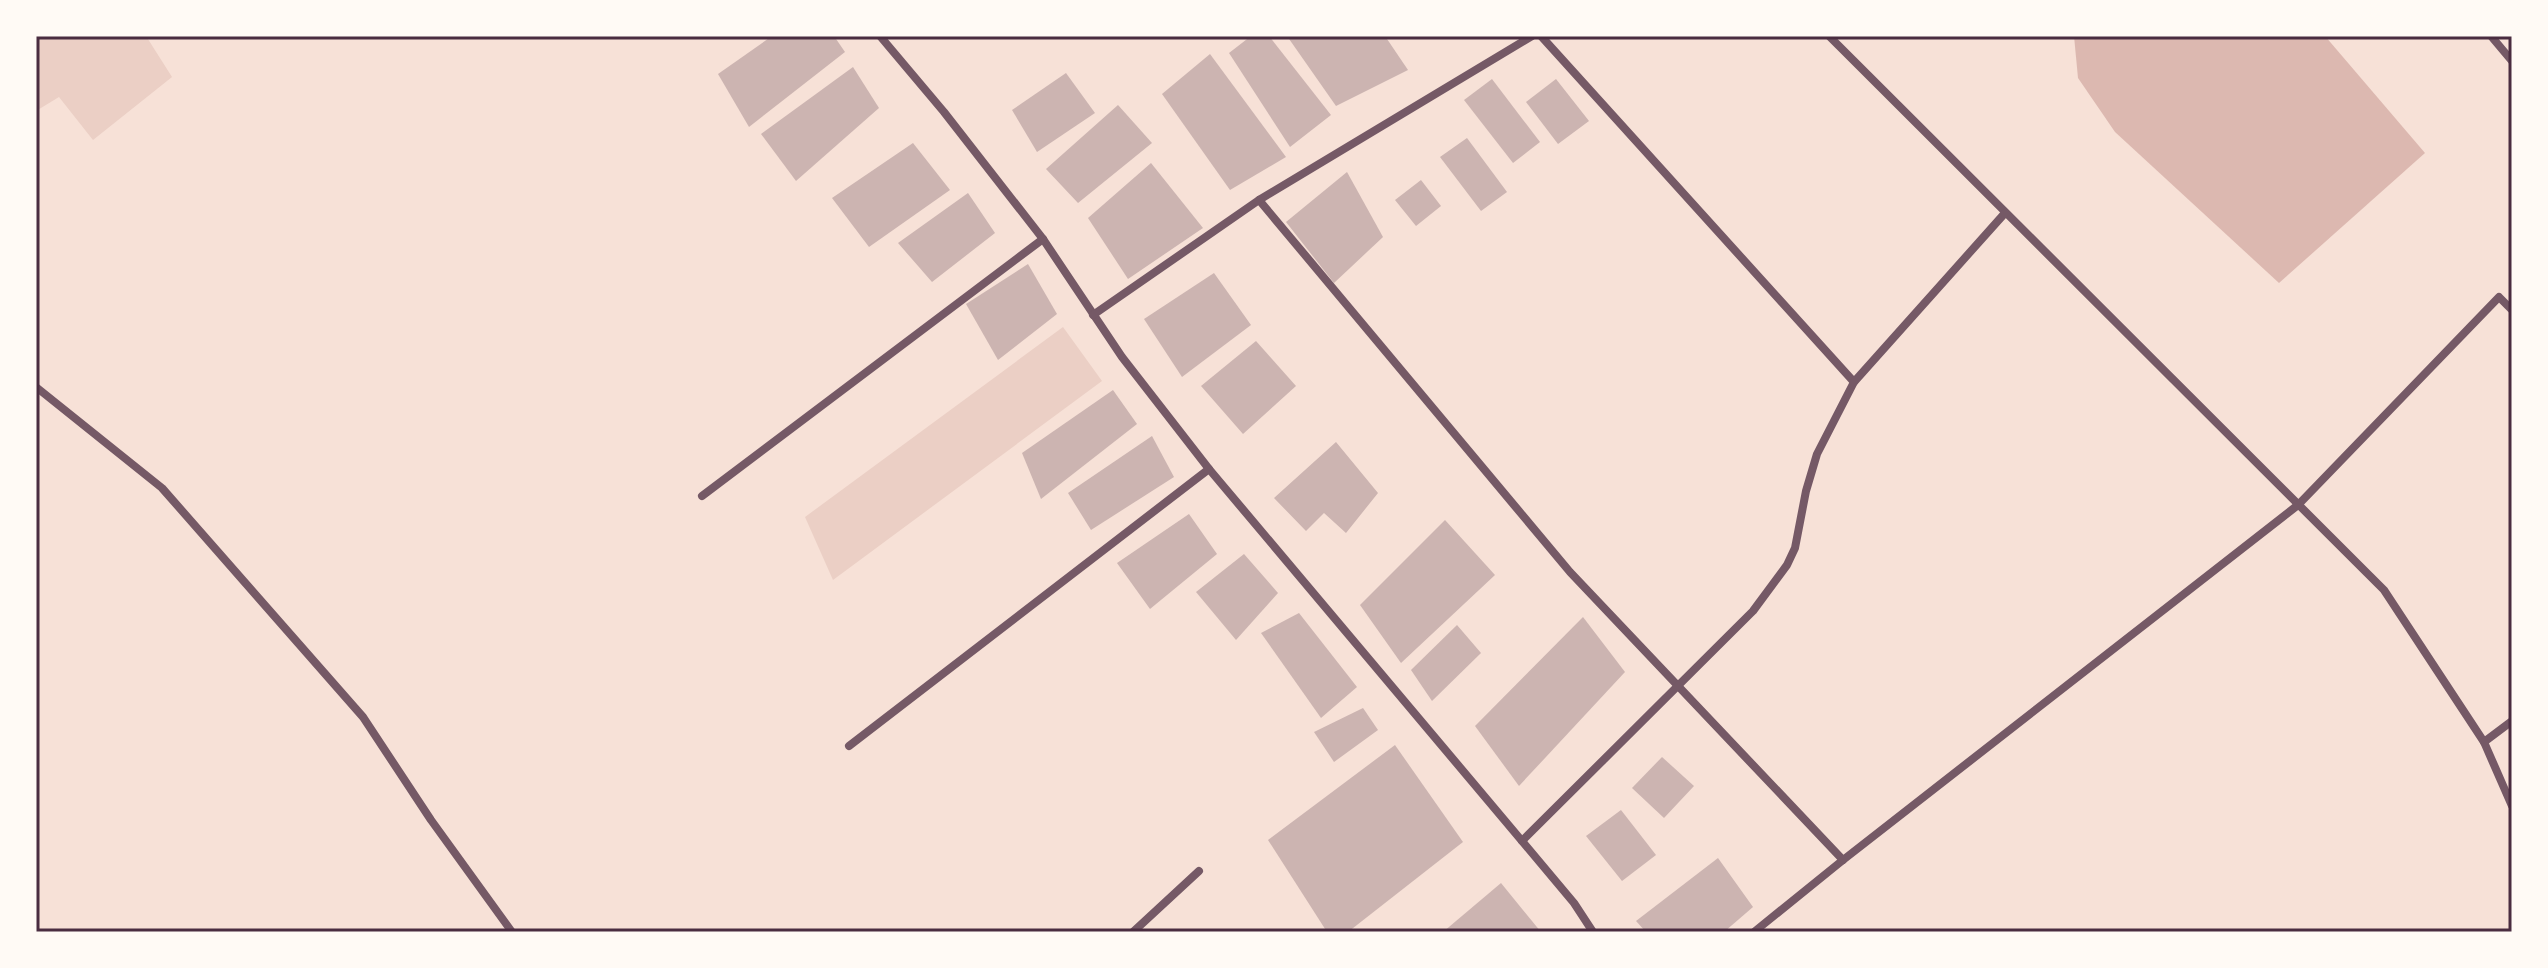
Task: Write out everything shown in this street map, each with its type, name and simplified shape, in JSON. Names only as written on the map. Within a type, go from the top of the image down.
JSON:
[{"type":"street","points":[[880,36],[1043,239],[1122,357],[1209,469],[1574,903],[1593,932]]},
{"type":"street","points":[[1093,315],[1259,200],[1532,36]]},
{"type":"street","points":[[1541,36],[1854,382]]},
{"type":"street","points":[[1829,36],[2384,590],[2484,742],[2512,806]]},
{"type":"street","points":[[2491,36],[2512,61]]},
{"type":"street","points":[[1259,200],[1570,572],[1843,860]]},
{"type":"street","points":[[1522,841],[1753,611],[1787,565],[1798,539],[1806,491],[1817,454],[1854,382],[2005,213]]},
{"type":"street","points":[[702,496],[1043,239]]},
{"type":"street","points":[[1754,932],[2298,505],[2499,297],[2512,310]]},
{"type":"street","points":[[36,387],[162,488],[353,705],[512,932]]},
{"type":"street","points":[[849,746],[1209,469]]},
{"type":"street","points":[[2484,742],[2512,721]]},
{"type":"street","points":[[1133,932],[1199,871]]},
{"type":"shaded area","points":[[36,36],[146,36],[172,77],[93,140],[59,97],[36,111]]},
{"type":"shaded area","points":[[2074,36],[2325,36],[2425,153],[2279,283],[2115,132],[2078,78]]},
{"type":"shaded area","points":[[1063,327],[1102,381],[833,580],[805,517]]},
{"type":"building","points":[[772,36],[834,36],[845,52],[749,127],[718,74]]},
{"type":"building","points":[[1251,36],[1269,36],[1331,115],[1290,147],[1229,53]]},
{"type":"building","points":[[1287,36],[1385,36],[1408,70],[1336,106]]},
{"type":"building","points":[[1210,54],[1286,157],[1230,190],[1162,94]]},
{"type":"building","points":[[853,67],[879,108],[796,181],[761,134]]},
{"type":"building","points":[[1066,73],[1095,113],[1037,152],[1012,110]]},
{"type":"building","points":[[1492,79],[1540,142],[1513,163],[1464,100]]},
{"type":"building","points":[[1556,79],[1589,121],[1558,144],[1526,102]]},
{"type":"building","points":[[1118,105],[1152,143],[1078,203],[1046,169]]},
{"type":"building","points":[[1467,138],[1507,192],[1481,211],[1440,157]]},
{"type":"building","points":[[913,143],[950,190],[869,247],[832,198]]},
{"type":"building","points":[[1151,163],[1203,228],[1128,279],[1088,218]]},
{"type":"building","points":[[1347,172],[1383,237],[1334,283],[1286,222]]},
{"type":"building","points":[[1421,180],[1441,206],[1416,226],[1395,200]]},
{"type":"building","points":[[968,193],[995,233],[932,282],[898,243]]},
{"type":"building","points":[[1028,264],[1057,314],[998,360],[966,304]]},
{"type":"building","points":[[1214,273],[1251,325],[1182,377],[1144,319]]},
{"type":"building","points":[[1256,341],[1296,386],[1243,434],[1201,386]]},
{"type":"building","points":[[1113,390],[1137,424],[1041,499],[1022,453]]},
{"type":"building","points":[[1152,436],[1174,477],[1091,530],[1068,493]]},
{"type":"building","points":[[1336,442],[1378,493],[1346,533],[1324,513],[1306,531],[1274,498]]},
{"type":"building","points":[[1189,514],[1217,554],[1150,609],[1117,563]]},
{"type":"building","points":[[1445,520],[1495,575],[1401,663],[1360,605]]},
{"type":"building","points":[[1244,554],[1278,593],[1236,640],[1196,592]]},
{"type":"building","points":[[1299,613],[1357,687],[1321,718],[1261,633]]},
{"type":"building","points":[[1583,617],[1625,672],[1519,786],[1475,726]]},
{"type":"building","points":[[1457,625],[1481,653],[1432,701],[1411,670]]},
{"type":"building","points":[[1363,708],[1378,730],[1334,762],[1314,732]]},
{"type":"building","points":[[1395,745],[1463,842],[1348,932],[1327,932],[1268,840]]},
{"type":"building","points":[[1662,757],[1694,786],[1664,818],[1632,788]]},
{"type":"building","points":[[1621,810],[1656,855],[1622,881],[1586,836]]},
{"type":"building","points":[[1718,858],[1753,907],[1724,932],[1646,932],[1636,921]]},
{"type":"building","points":[[1501,883],[1541,932],[1443,932]]}]
